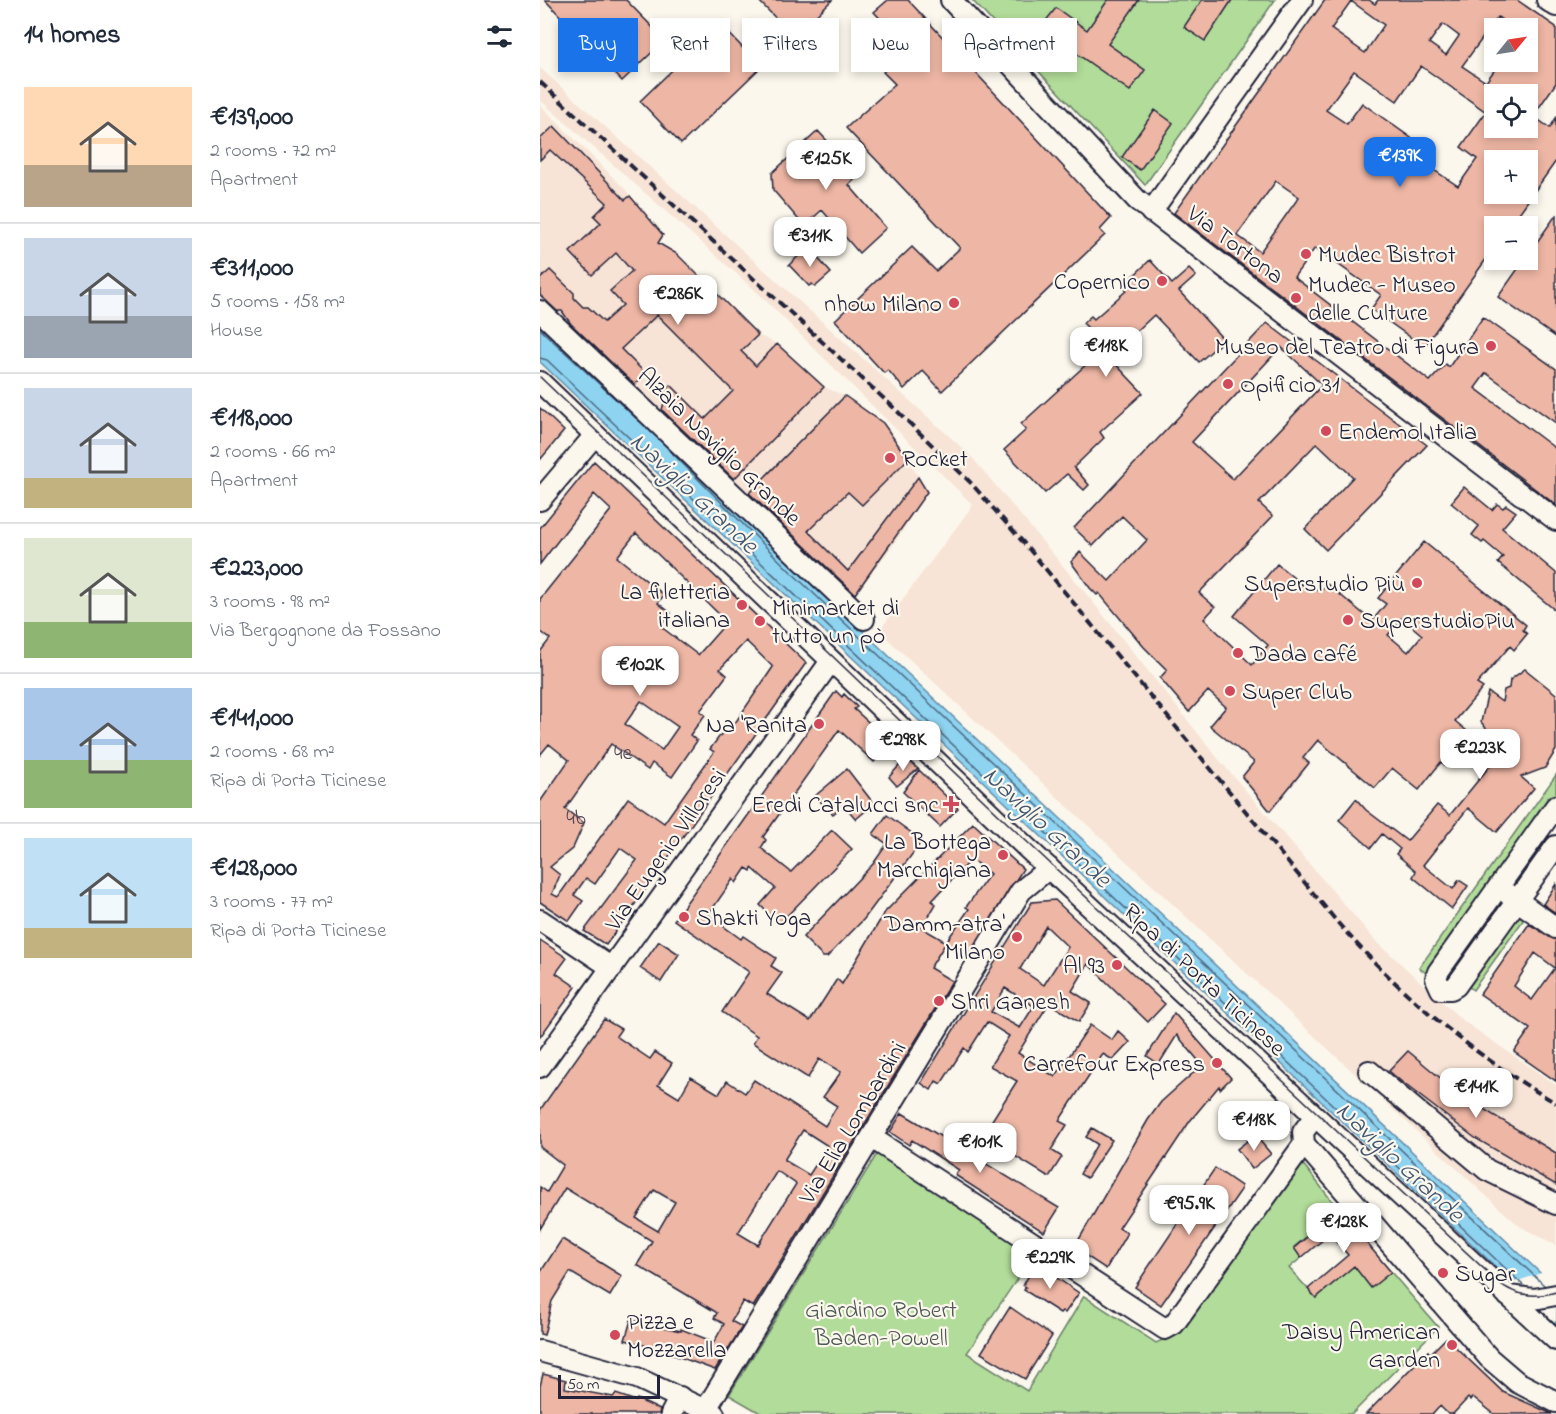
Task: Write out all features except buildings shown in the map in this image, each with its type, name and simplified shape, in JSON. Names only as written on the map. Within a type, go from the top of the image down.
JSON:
[{"type":"street","name":"Via Tortona","points":[[951,0],[1137,201],[1556,520]]},
{"type":"street","points":[[1151,212],[1302,0]]},
{"type":"street","points":[[1547,0],[1556,6]]},
{"type":"street","name":"Alzaia Naviglio Grande","points":[[540,311],[864,619]]},
{"type":"street","name":"Ripa di Porta Ticinese","points":[[540,382],[1049,868],[1556,1340]]},
{"type":"street","points":[[540,500],[596,435]]},
{"type":"street","name":"Via Eugenio Villoresi","points":[[540,1067],[831,660]]},
{"type":"street","points":[[1556,806],[1438,972],[1436,978],[1441,989],[1451,989],[1456,986],[1556,846]]},
{"type":"street","name":"Via Elia Lombardini","points":[[710,1412],[1022,891],[1049,868]]},
{"type":"street","points":[[1498,887],[1556,928]]},
{"type":"street","points":[[540,920],[612,968]]},
{"type":"street","points":[[1369,1071],[1453,1144],[1487,1170],[1556,1204]]},
{"type":"street","points":[[1315,1116],[1303,1132],[1304,1144],[1489,1358],[1517,1382],[1556,1402]]},
{"type":"street","points":[[872,1138],[1161,1328],[1169,1329],[1304,1144]]},
{"type":"street","points":[[1508,1296],[1529,1299],[1556,1294]]},
{"type":"street","points":[[540,1351],[637,1378],[676,1406],[710,1412]]},
{"type":"shaded area","points":[[540,68],[970,455],[1088,596],[1221,762],[1375,940],[1462,1020],[1556,1085],[1556,1245],[1521,1227],[1498,1207],[879,631],[973,505],[757,292],[540,100]]},
{"type":"shaded area","points":[[540,105],[624,188],[663,235],[658,243],[677,254],[758,335],[777,344],[824,387],[845,396],[883,423],[908,459],[927,492],[896,541],[855,595],[540,294]]},
{"type":"green space","points":[[972,0],[1275,0],[1145,185],[1039,72],[1077,72],[1077,18],[989,18]]},
{"type":"green space","points":[[1556,775],[1556,801],[1428,974],[1419,968]]},
{"type":"green space","points":[[1518,909],[1527,915],[1473,990],[1464,983]]},
{"type":"green space","name":"Giardino Robert Baden-Powell","points":[[880,1149],[1036,1251],[967,1353],[1027,1391],[1084,1296],[1156,1343],[1172,1336],[1299,1159],[1339,1210],[1294,1247],[1301,1258],[1289,1268],[1316,1298],[1354,1266],[1371,1287],[1391,1272],[1438,1327],[1352,1414],[762,1414],[729,1395]]},
{"type":"water","name":"Naviglio Grande","points":[[540,321],[795,567],[1556,1288],[1556,1324],[540,362]]},
{"type":"pier","points":[[1544,1272],[1556,1284],[1556,1321],[1554,1322],[1512,1283]]},
{"type":"tram line","points":[[540,377],[1023,838],[1497,1281],[1518,1293],[1540,1295],[1556,1292]]},
{"type":"railway","points":[[540,82],[893,407],[970,482],[1029,549],[1338,923],[1387,975],[1467,1044],[1556,1103]]},
{"type":"place","name":"Mudec Bistrot","points":[[1306,254]]},
{"type":"place","name":"Copernico","points":[[1162,281]]},
{"type":"place","name":"Mudec - Museo delle Culture","points":[[1296,298]]},
{"type":"place","name":"nhow Milano","points":[[954,303]]},
{"type":"place","name":"Museo del Teatro di Figura","points":[[1491,346]]},
{"type":"place","name":"Opificio 31","points":[[1228,384]]},
{"type":"place","name":"Endemol Italia","points":[[1326,431]]},
{"type":"place","name":"Rocket","points":[[890,458]]},
{"type":"place","name":"Superstudio Più","points":[[1417,583]]},
{"type":"place","name":"La filetteria italiana","points":[[742,605]]},
{"type":"place","name":"SuperstudioPiu","points":[[1348,620]]},
{"type":"place","name":"Minimarket di tutto un pò","points":[[760,621]]},
{"type":"place","name":"Dada café","points":[[1238,653]]},
{"type":"place","name":"Super Club","points":[[1230,691]]},
{"type":"place","name":"Na 'Ranita","points":[[819,724]]},
{"type":"place","name":"Eredi Catalucci snc","points":[[951,804]]},
{"type":"place","name":"La Bottega Marchigiana","points":[[1003,855]]},
{"type":"place","name":"Shakti Yoga","points":[[684,917]]},
{"type":"place","name":"Damm-atra' Milano","points":[[1017,937]]},
{"type":"place","name":"Al 93","points":[[1117,965]]},
{"type":"place","name":"Shri Ganesh","points":[[939,1001]]},
{"type":"place","name":"Carrefour Express","points":[[1217,1063]]},
{"type":"place","name":"Sugar","points":[[1443,1273]]},
{"type":"place","name":"Pizza e Mozzarella","points":[[615,1335]]},
{"type":"place","name":"Daisy American Garden","points":[[1452,1345]]}]
